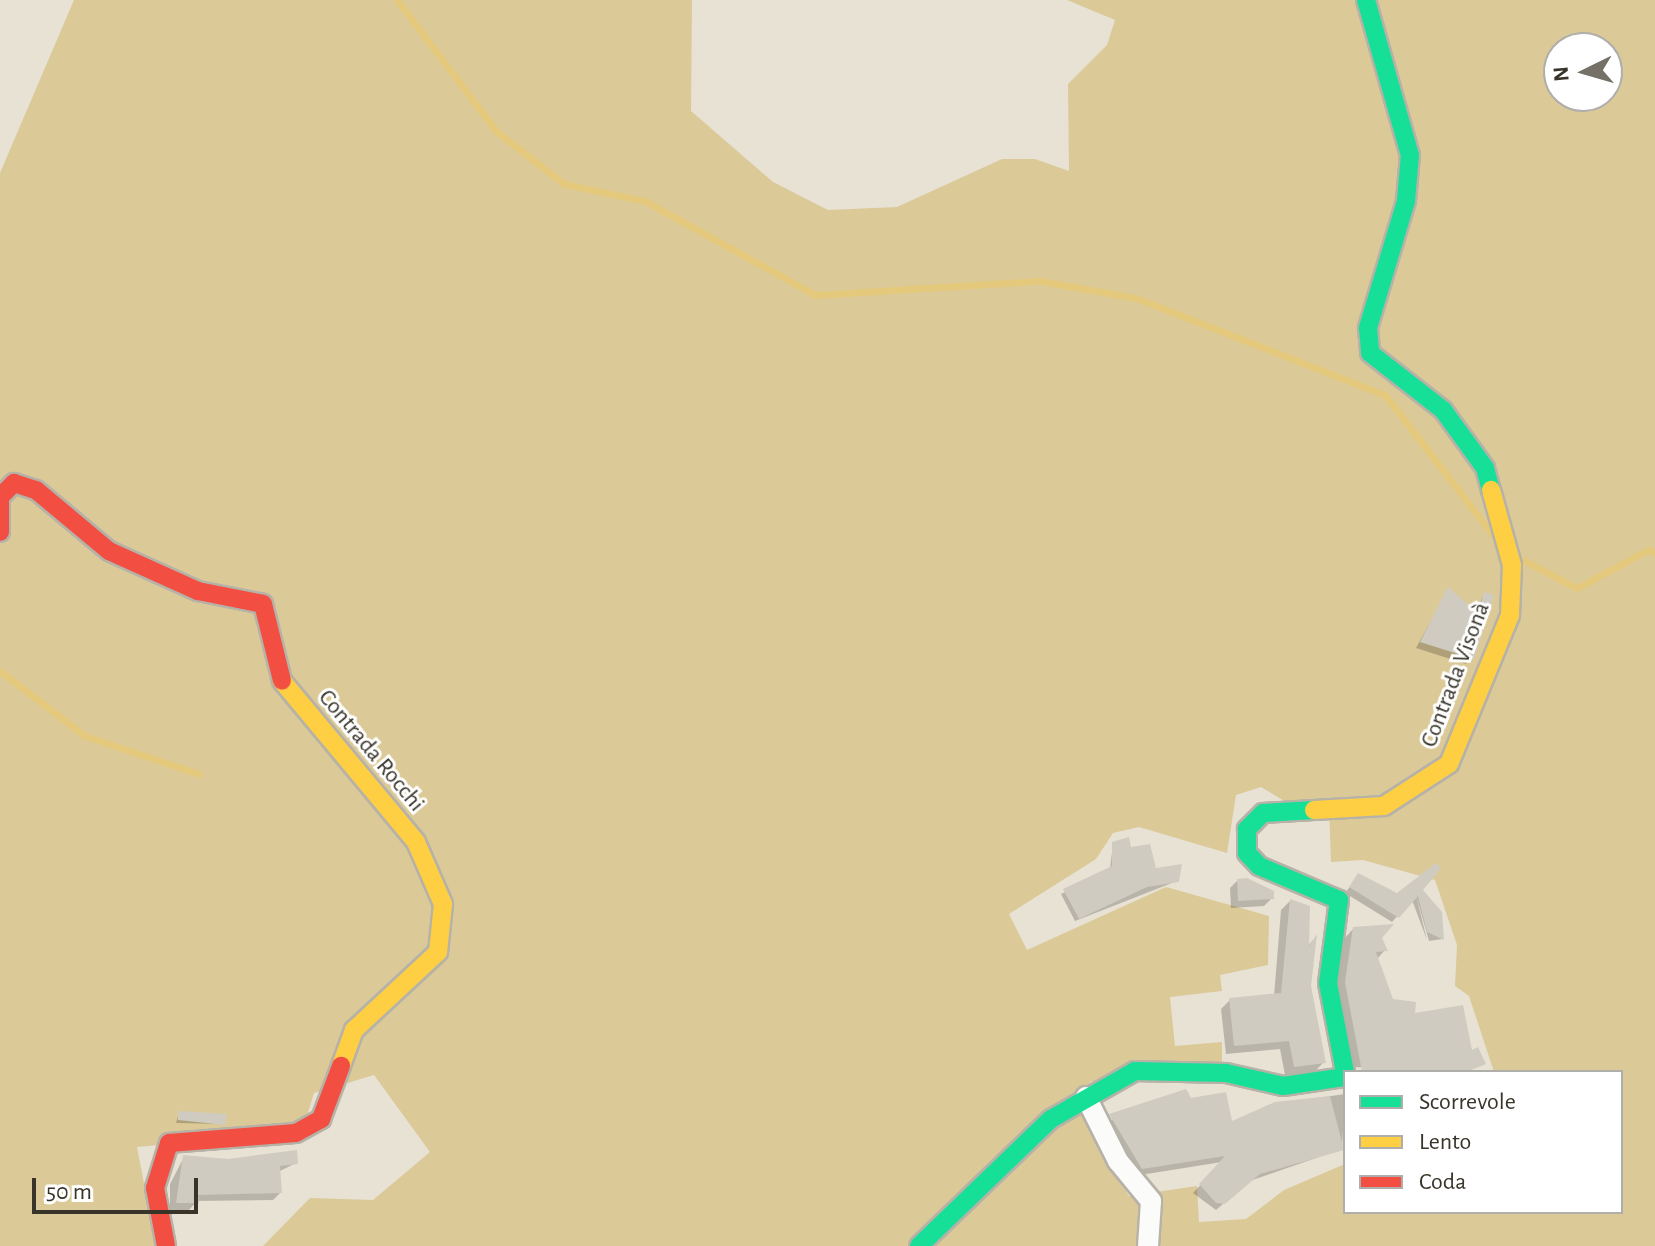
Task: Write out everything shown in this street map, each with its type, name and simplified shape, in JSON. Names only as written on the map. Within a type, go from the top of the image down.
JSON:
[{"type":"street","name":"Contrada Visonà","points":[[1344,1070],[1328,983],[1339,900],[1259,866],[1247,853],[1247,829],[1263,813],[1384,806],[1449,764],[1510,615],[1512,565],[1485,468],[1443,410],[1370,353],[1368,328],[1406,201],[1410,155],[1366,0]]},
{"type":"street","name":"Contrada Rocchi","points":[[0,532],[0,497],[14,483],[36,490],[109,551],[198,591],[263,604],[282,681],[416,842],[443,904],[438,952],[393,986],[354,1030],[321,1119],[296,1133],[226,1142],[177,1137],[169,1143],[155,1188],[166,1246]]},
{"type":"street","name":"Contrada Visonà","points":[[919,1246],[1051,1119],[1135,1071],[1226,1073],[1283,1086],[1343,1074]]},
{"type":"street","points":[[1086,1097],[1118,1161],[1151,1201],[1148,1246]]},
{"type":"shaded area","points":[[74,0],[692,0],[691,111],[773,182],[828,210],[897,207],[1002,159],[1035,159],[1069,171],[1068,84],[1107,45],[1115,20],[1067,0],[1655,0],[1655,1246],[263,1246],[310,1198],[373,1200],[430,1152],[374,1075],[314,1093],[302,1132],[137,1147],[156,1246],[0,1246],[0,173]],"holes":[[[1261,787],[1286,802],[1329,806],[1331,862],[1363,860],[1435,880],[1457,945],[1455,986],[1469,996],[1493,1070],[1623,1070],[1623,1214],[1343,1214],[1343,1165],[1284,1190],[1246,1219],[1199,1222],[1197,1186],[1129,1196],[1110,1166],[1090,1082],[1222,1063],[1222,1042],[1175,1046],[1170,997],[1222,991],[1220,975],[1268,965],[1269,916],[1166,887],[1027,950],[1009,914],[1096,859],[1113,833],[1139,827],[1227,853],[1236,795]]]},
{"type":"building","points":[[1448,587],[1478,613],[1484,592],[1494,595],[1474,659],[1420,642]]},
{"type":"building","points":[[1129,837],[1131,847],[1150,844],[1156,868],[1182,864],[1179,882],[1147,887],[1079,919],[1063,889],[1112,866],[1112,842]]},
{"type":"building","points":[[1436,863],[1441,868],[1423,890],[1442,912],[1444,940],[1427,932],[1418,896],[1399,918],[1349,887],[1358,873],[1397,893]]},
{"type":"building","points":[[1247,878],[1274,891],[1274,899],[1238,901],[1237,879]]},
{"type":"building","points":[[1290,899],[1310,906],[1309,946],[1317,934],[1311,986],[1326,1063],[1294,1067],[1289,1041],[1234,1046],[1229,998],[1281,993]]},
{"type":"building","points":[[1394,924],[1382,938],[1388,951],[1376,952],[1393,999],[1416,1002],[1415,1013],[1463,1005],[1472,1050],[1478,1047],[1486,1064],[1471,1070],[1362,1070],[1345,982],[1353,927]]},
{"type":"building","points":[[1186,1089],[1191,1098],[1226,1092],[1232,1121],[1275,1102],[1330,1096],[1343,1150],[1260,1174],[1225,1204],[1216,1203],[1199,1184],[1225,1156],[1142,1169],[1109,1114]]},
{"type":"building","points":[[178,1111],[227,1114],[225,1125],[178,1120]]},
{"type":"building","points":[[297,1150],[298,1164],[280,1166],[282,1193],[198,1195],[199,1203],[176,1203],[183,1155],[228,1159]]},
{"type":"waterway","points":[[397,0],[497,132],[564,184],[645,201],[815,295],[1040,281],[1136,298],[1385,395],[1492,534]]},
{"type":"waterway","points":[[1521,559],[1577,588],[1648,550],[1655,553]]},
{"type":"waterway","points":[[0,671],[85,736],[199,774]]},
{"type":"traffic: fast","points":[[1366,0],[1410,155],[1406,201],[1368,328],[1370,353],[1443,410],[1485,468],[1491,490]]},
{"type":"traffic: fast","points":[[1314,810],[1263,813],[1247,829],[1247,853],[1259,866],[1339,900],[1328,983],[1345,1070]]},
{"type":"traffic: fast","points":[[919,1246],[1051,1119],[1135,1071],[1226,1073],[1283,1086],[1343,1077]]},
{"type":"traffic: slow","points":[[1314,810],[1384,806],[1449,764],[1510,615],[1512,565],[1491,490]]},
{"type":"traffic: slow","points":[[282,681],[416,842],[443,904],[438,952],[354,1030],[341,1066]]},
{"type":"traffic: jam","points":[[0,532],[0,497],[14,483],[36,490],[109,551],[198,591],[263,604],[282,681]]},
{"type":"traffic: jam","points":[[166,1246],[155,1188],[169,1143],[296,1133],[321,1119],[341,1066]]}]
